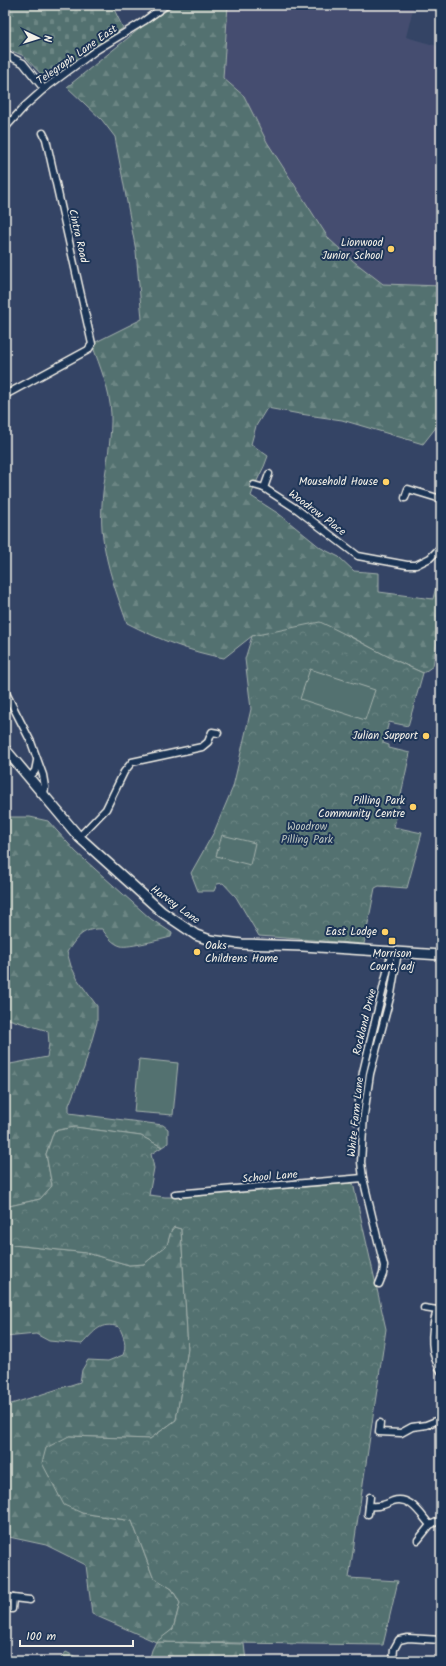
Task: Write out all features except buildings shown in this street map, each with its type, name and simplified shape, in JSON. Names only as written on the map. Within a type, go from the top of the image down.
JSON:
[{"type":"street","name":"Telegraph Lane East","points":[[5,128],[44,88],[95,52],[144,21],[163,6]]},
{"type":"street","points":[[5,54],[23,63],[44,88]]},
{"type":"street","name":"Cintra Road","points":[[5,396],[88,350],[92,344],[46,139],[43,133]]},
{"type":"street","points":[[264,488],[269,474]]},
{"type":"street","name":"Woodrow Place","points":[[254,485],[264,488],[298,510],[358,556],[407,565],[416,565],[430,558],[441,548]]},
{"type":"street","points":[[405,498],[408,489],[441,499]]},
{"type":"street","points":[[5,691],[31,742],[43,775],[45,787],[44,794]]},
{"type":"street","points":[[79,837],[106,809],[124,772],[132,762],[202,747],[215,733],[205,731]]},
{"type":"street","name":"Harvey Lane","points":[[5,749],[79,837],[162,912],[196,934],[210,940],[242,944],[441,955]]},
{"type":"street","points":[[30,777],[35,770],[37,762]]},
{"type":"street","name":"Rockland Drive","points":[[356,1121],[363,1072],[395,952]]},
{"type":"street","name":"White Farm Lane","points":[[379,1284],[384,1266],[363,1178],[361,1162],[364,1115],[370,1074],[390,994],[395,952]]},
{"type":"street","name":"School Lane","points":[[177,1192],[363,1178]]},
{"type":"street","points":[[424,1308],[439,1310],[432,1337],[432,1351],[436,1363],[441,1371]]},
{"type":"street","points":[[379,1432],[401,1432],[412,1427],[426,1425],[441,1419]]},
{"type":"street","points":[[378,1440],[380,1424]]},
{"type":"street","points":[[368,1514],[370,1497]]},
{"type":"street","points":[[369,1506],[381,1507],[394,1501],[406,1501],[413,1504],[430,1525]]},
{"type":"street","points":[[418,1540],[430,1525],[441,1520]]},
{"type":"street","points":[[5,1597],[30,1600]]},
{"type":"street","points":[[12,1609],[13,1598]]},
{"type":"street","points":[[393,1661],[396,1643],[399,1640],[408,1638],[441,1640]]},
{"type":"shaded area","points":[[228,5],[414,5],[406,37],[441,47],[441,286],[383,285],[351,260],[329,239],[267,142],[244,96],[223,78]]},
{"type":"green space","points":[[5,5],[112,5],[123,28],[55,77],[41,74],[24,56],[5,48]]},
{"type":"green space","points":[[175,5],[228,5],[223,78],[244,96],[267,142],[329,239],[352,260],[383,284],[441,286],[441,421],[423,444],[342,420],[267,408],[256,426],[251,444],[268,456],[251,496],[279,514],[321,548],[339,557],[354,571],[379,573],[379,592],[433,599],[437,582],[441,580],[441,628],[437,641],[433,666],[423,673],[390,658],[348,635],[252,636],[224,658],[174,644],[127,623],[110,571],[103,538],[102,506],[111,430],[111,414],[107,387],[92,344],[142,319],[136,251],[115,137],[102,120],[67,87],[144,25]]},
{"type":"green space","name":"Woodrow Pilling Park","points":[[320,622],[423,673],[408,726],[389,722],[383,743],[389,745],[389,748],[410,753],[394,827],[422,833],[407,888],[379,886],[375,888],[364,944],[259,936],[236,897],[223,883],[217,884],[214,891],[198,891],[191,873],[214,832],[233,787],[251,709],[245,659],[252,636]]},
{"type":"green space","points":[[310,669],[375,690],[365,720],[300,699]]},
{"type":"green space","points":[[5,817],[30,817],[48,821],[76,852],[151,919],[172,933],[171,937],[131,946],[121,946],[113,942],[102,929],[95,929],[81,934],[67,952],[71,966],[78,980],[97,1006],[97,1022],[84,1068],[69,1105],[69,1113],[163,1125],[168,1129],[168,1143],[162,1147],[141,1136],[75,1127],[54,1131],[46,1154],[52,1186],[40,1199],[5,1207],[5,1065],[47,1057],[49,1044],[48,1031],[5,1018]]},
{"type":"green space","points":[[222,835],[255,843],[250,865],[216,856]]},
{"type":"green space","points":[[139,1059],[178,1063],[173,1115],[134,1112]]},
{"type":"green space","points":[[75,1127],[141,1136],[162,1147],[151,1154],[154,1168],[149,1195],[184,1197],[353,1183],[386,1329],[349,1578],[398,1581],[383,1645],[156,1642],[173,1629],[180,1603],[172,1589],[153,1577],[132,1521],[82,1513],[64,1505],[42,1463],[46,1448],[69,1436],[150,1439],[176,1420],[188,1349],[181,1229],[174,1227],[171,1231],[167,1245],[144,1264],[129,1265],[87,1253],[13,1245],[5,1241],[5,1207],[40,1199],[52,1186],[46,1154],[54,1131]]},
{"type":"green space","points":[[174,1227],[181,1229],[188,1349],[176,1420],[150,1439],[69,1436],[82,1513],[132,1521],[153,1577],[172,1589],[180,1603],[173,1629],[157,1642],[244,1644],[246,1661],[149,1661],[156,1642],[92,1614],[86,1565],[46,1545],[9,1537],[4,1521],[8,1504],[5,1492],[5,1406],[80,1382],[82,1370],[88,1360],[108,1361],[123,1355],[125,1345],[124,1337],[119,1327],[112,1325],[98,1328],[82,1344],[49,1341],[36,1334],[5,1337],[5,1241],[13,1245],[87,1253],[129,1265],[144,1264],[167,1245],[171,1231]]},
{"type":"green space","points":[[66,1652],[84,1661],[59,1661]]},
{"type":"place","name":"Lionwood Junior School","points":[[391,249]]},
{"type":"place","name":"Mousehold House","points":[[386,482]]},
{"type":"place","name":"Julian Support","points":[[426,736]]},
{"type":"place","name":"Pilling Park Community Centre","points":[[413,807]]},
{"type":"place","name":"East Lodge","points":[[385,932]]},
{"type":"place","name":"Morrison Court, adj","points":[[392,941]]},
{"type":"place","name":"Oaks Childrens Home","points":[[197,952]]}]
